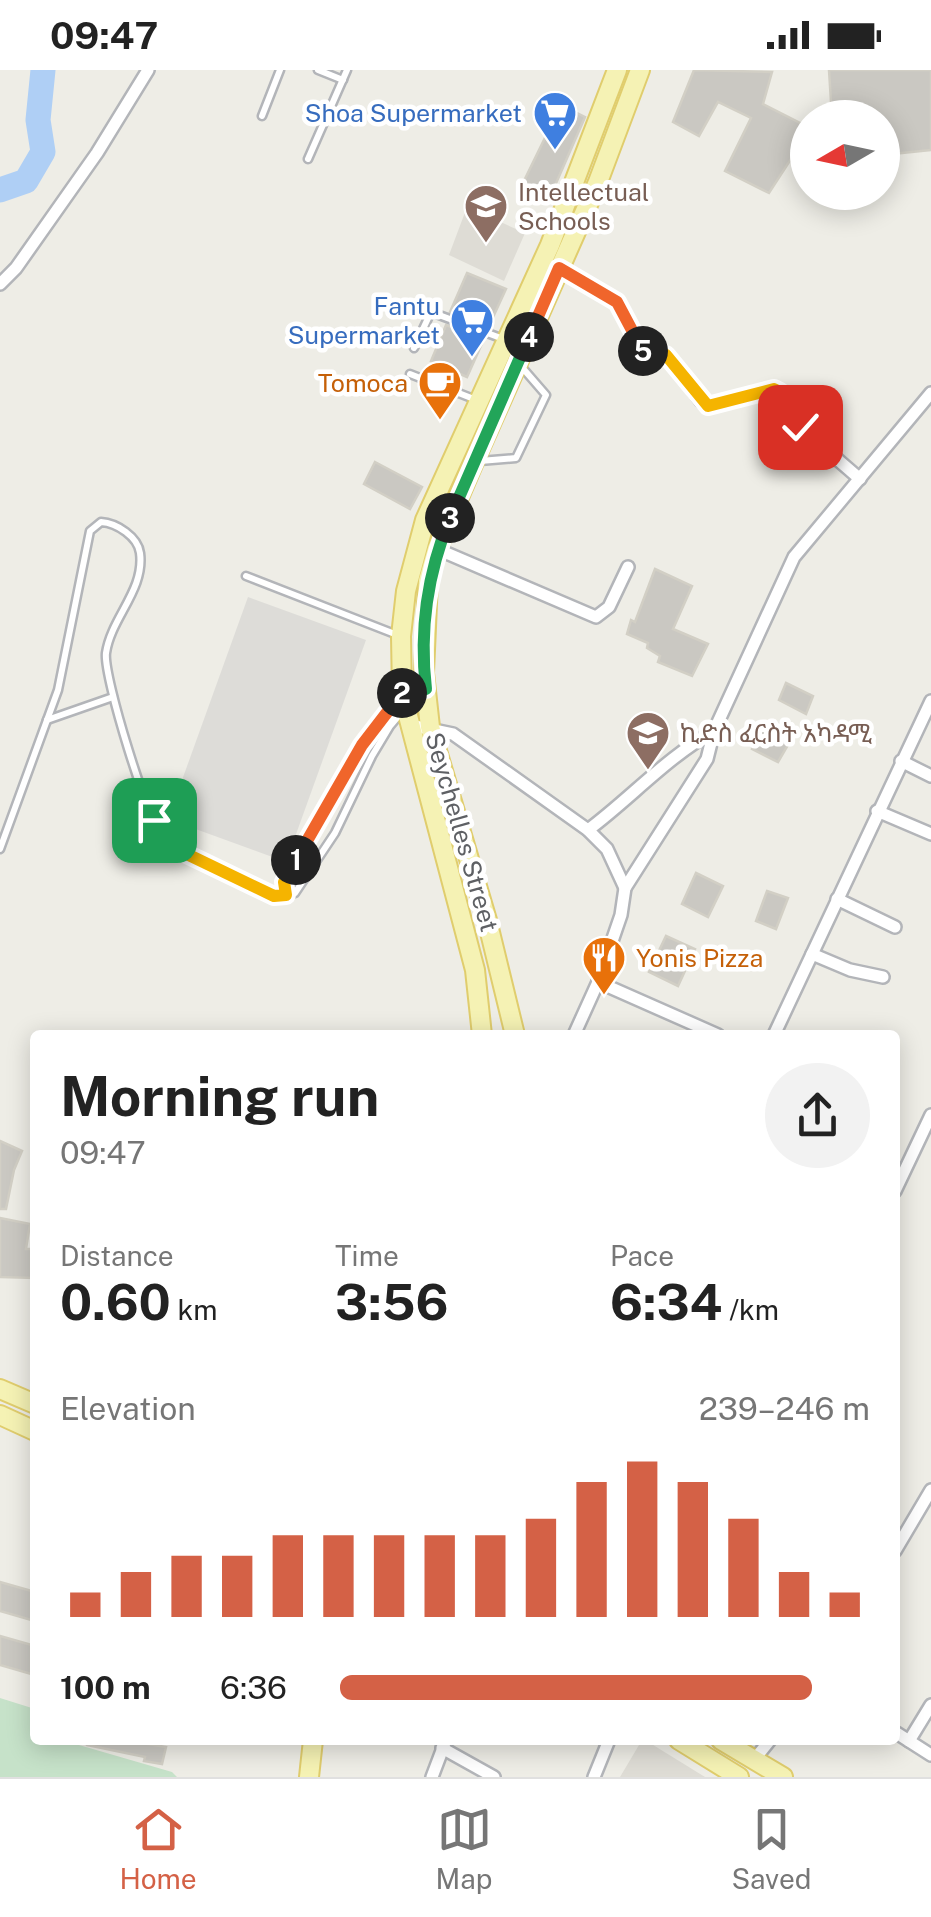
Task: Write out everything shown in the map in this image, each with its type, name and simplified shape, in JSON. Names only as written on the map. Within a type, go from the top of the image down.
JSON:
[{"type":"main road","name":"Seychelles Street","points":[[481,1030],[475,970],[406,708],[401,636],[406,591],[425,520],[550,244],[617,70]]},
{"type":"main road","name":"Seychelles Street","points":[[514,1030],[487,920],[430,727],[423,634],[428,581],[437,549],[474,462],[598,182],[640,70]]},
{"type":"main road","points":[[0,1389],[30,1402]]},
{"type":"main road","points":[[0,1416],[30,1429]]},
{"type":"main road","points":[[310,1777],[312,1745]]},
{"type":"main road","points":[[687,1745],[739,1777]]},
{"type":"main road","points":[[729,1745],[783,1777]]},
{"type":"street","points":[[0,284],[16,268],[97,153],[148,70]]},
{"type":"street","points":[[559,268],[617,302],[643,352],[666,355],[701,401],[715,407],[774,389],[780,392],[800,427],[860,479]]},
{"type":"street","points":[[576,1030],[621,916],[625,888],[706,759],[714,732],[794,557],[931,393]]},
{"type":"street","points":[[437,549],[596,617],[609,607],[628,567]]},
{"type":"street","points":[[776,1030],[931,701]]},
{"type":"street","points":[[406,708],[430,727],[453,734],[588,830],[606,849],[625,888]]},
{"type":"street","points":[[588,830],[628,800],[686,746],[714,732]]},
{"type":"street","points":[[901,761],[931,776]]},
{"type":"street","points":[[877,811],[931,834]]},
{"type":"street","points":[[837,899],[895,926]]},
{"type":"street","points":[[812,954],[850,970],[883,977]]},
{"type":"street","points":[[598,982],[707,1030]]},
{"type":"street","points":[[900,1180],[931,1115]]},
{"type":"street","points":[[900,1543],[931,1490]]},
{"type":"street","points":[[909,1741],[931,1705]]},
{"type":"street","points":[[900,1735],[931,1755]]},
{"type":"street","points":[[432,1777],[444,1745]]},
{"type":"street","points":[[446,1745],[494,1777]]},
{"type":"street","points":[[594,1777],[606,1745]]},
{"type":"street","points":[[754,1760],[766,1745]]},
{"type":"lane","points":[[262,116],[280,70]]},
{"type":"lane","points":[[318,70],[343,80]]},
{"type":"lane","points":[[308,159],[348,70]]},
{"type":"lane","points":[[414,348],[432,312],[507,340]]},
{"type":"lane","points":[[474,462],[516,458],[546,395],[518,363]]},
{"type":"lane","points":[[410,374],[480,402]]},
{"type":"lane","points":[[0,849],[58,690],[90,531],[102,522],[134,538],[140,554],[141,570],[107,647],[107,670],[154,820],[166,844],[274,896],[300,889],[318,863],[372,756],[406,708],[427,696]]},
{"type":"lane","points":[[246,576],[401,636]]},
{"type":"lane","points":[[286,895],[284,882],[379,720],[427,696]]},
{"type":"lane","points":[[46,721],[113,697]]},
{"type":"shaded area","name":"Intellectual Schools","points":[[467,207],[525,233],[504,281],[449,255]]},
{"type":"shaded area","points":[[248,597],[366,640],[286,862],[168,819]]},
{"type":"shaded area","points":[[639,1745],[653,1745],[705,1777],[620,1777]]},
{"type":"green space","points":[[0,1698],[30,1707],[30,1745],[79,1745],[172,1772],[177,1777],[0,1777]]},
{"type":"building","points":[[694,70],[772,72],[763,104],[790,118],[790,161],[769,193],[725,171],[751,118],[718,102],[699,136],[673,122]]},
{"type":"building","points":[[829,70],[931,70],[931,150],[900,153],[900,100],[831,100]]},
{"type":"building","name":"Shoa Supermarket","points":[[561,105],[585,117],[550,197],[523,183]]},
{"type":"building","points":[[467,273],[506,289],[489,326],[450,312]]},
{"type":"building","points":[[446,325],[484,339],[467,377],[431,361]]},
{"type":"building","points":[[375,462],[422,487],[410,509],[364,484]]},
{"type":"building","points":[[655,569],[692,586],[673,629],[708,644],[692,676],[658,662],[660,656],[647,648],[648,643],[627,634]]},
{"type":"building","points":[[786,683],[813,696],[806,714],[779,700]]},
{"type":"building","points":[[764,723],[792,738],[778,762],[752,749]]},
{"type":"building","points":[[696,873],[723,886],[708,917],[682,904]]},
{"type":"building","points":[[767,891],[788,898],[776,929],[756,921]]},
{"type":"building","points":[[666,936],[695,949],[678,986],[649,972]]},
{"type":"building","points":[[0,1141],[22,1151],[6,1209],[0,1209]]},
{"type":"building","points":[[0,1218],[30,1224],[26,1249],[30,1249],[30,1278],[0,1277]]},
{"type":"building","points":[[0,1582],[30,1591],[30,1620],[0,1611]]},
{"type":"building","points":[[0,1636],[30,1645],[30,1674],[0,1665]]},
{"type":"building","points":[[87,1745],[166,1747],[162,1764],[144,1761],[145,1757]]},
{"type":"waterway","points":[[0,190],[26,181],[43,152],[38,120],[43,70]]},
{"type":"place","name":"Shoa Supermarket","points":[[555,151]]},
{"type":"place","name":"Intellectual Schools","points":[[486,244]]},
{"type":"place","name":"Fantu Supermarket","points":[[472,358]]},
{"type":"place","name":"Tomoca","points":[[440,421]]},
{"type":"place","name":"ኪድስ ፈርስት አካዳሚ","points":[[648,771]]},
{"type":"place","name":"Yonis Pizza","points":[[604,996]]},
{"type":"route","points":[[154,820],[166,844],[274,896],[286,895],[284,882],[362,745],[402,693],[426,689],[423,634],[428,581],[437,549],[559,268],[617,302],[643,352],[666,355],[708,406],[774,389],[780,392],[800,427]]}]
